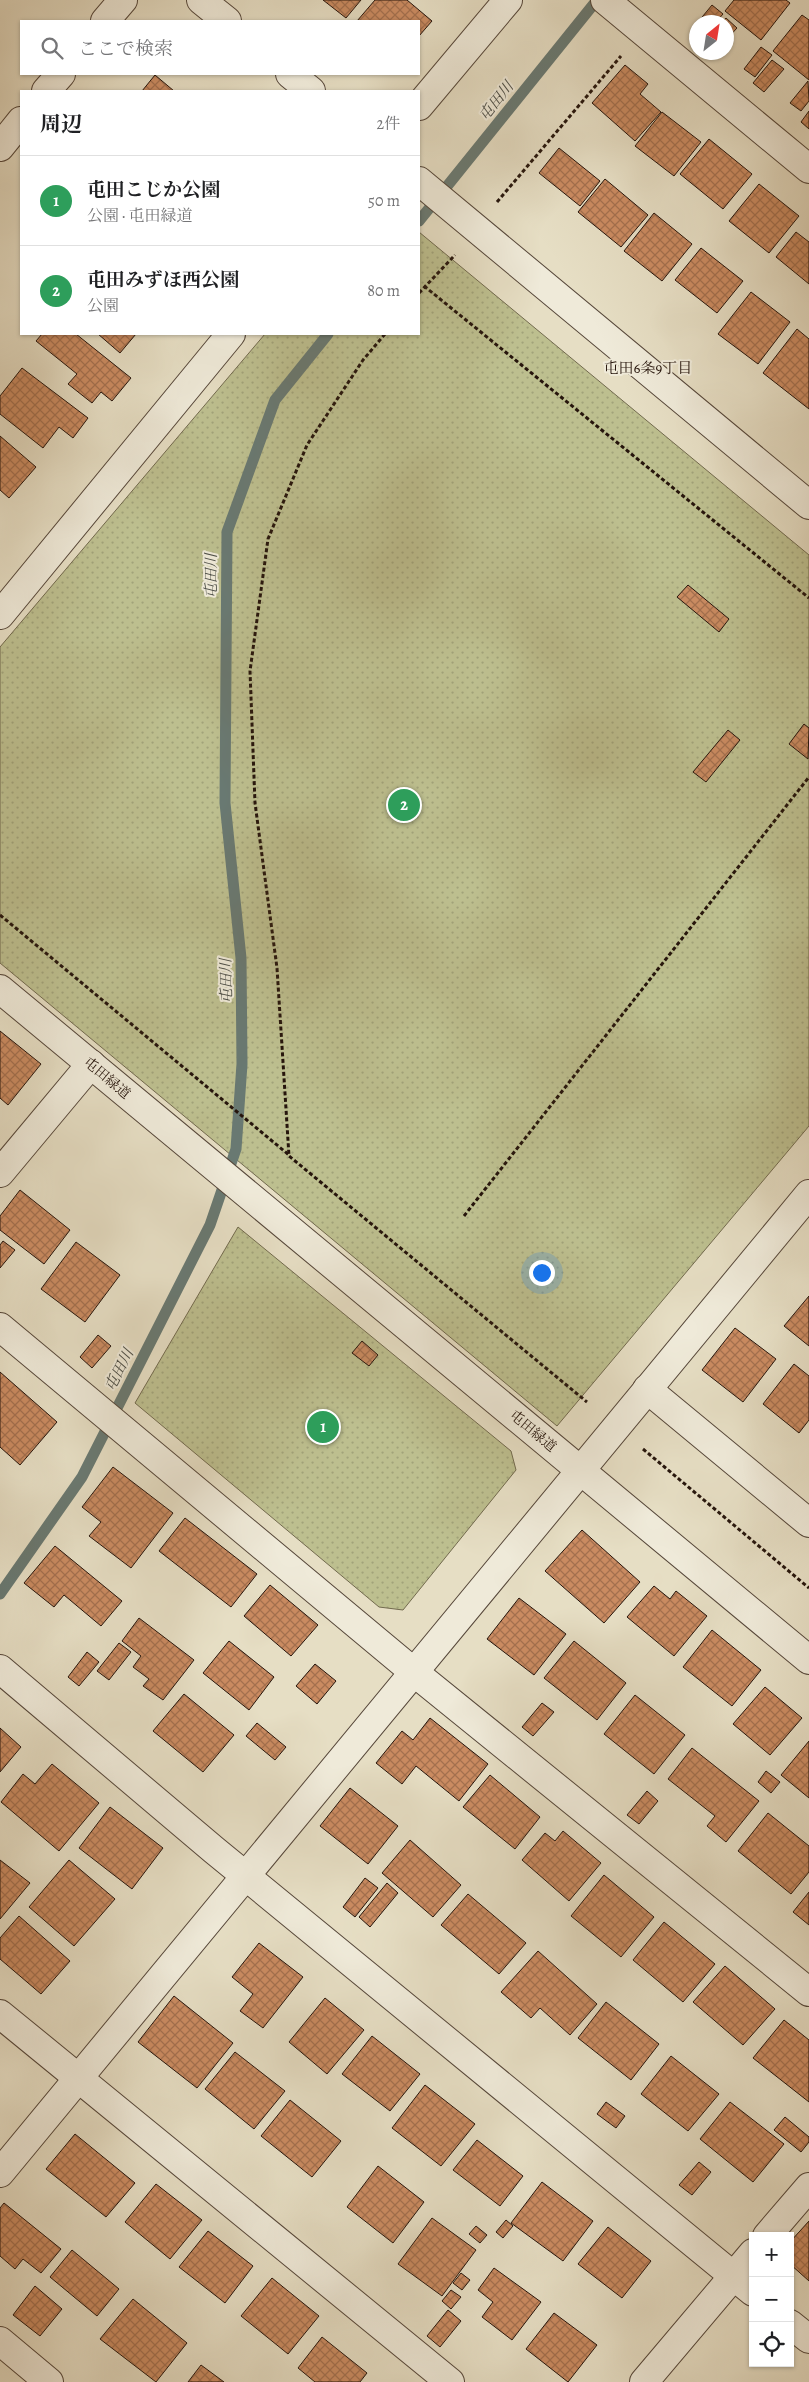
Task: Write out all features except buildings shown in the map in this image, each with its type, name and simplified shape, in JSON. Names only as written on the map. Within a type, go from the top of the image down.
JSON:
[{"type":"street","points":[[106,20],[123,0]]},
{"type":"street","points":[[201,0],[226,20]]},
{"type":"street","points":[[420,105],[508,0]]},
{"type":"street","points":[[605,0],[809,170]]},
{"type":"street","points":[[47,90],[60,75]]},
{"type":"street","points":[[291,75],[310,90]]},
{"type":"street","points":[[0,147],[20,122]]},
{"type":"street","points":[[420,182],[809,505]]},
{"type":"street","points":[[0,615],[230,335]]},
{"type":"street","name":"屯田緑道","points":[[0,989],[809,1660]]},
{"type":"street","points":[[0,1173],[92,1064]]},
{"type":"street","points":[[0,2173],[809,1194]]},
{"type":"street","points":[[0,1327],[415,1673],[809,1992]]},
{"type":"street","points":[[647,1389],[809,1523]]},
{"type":"street","points":[[0,1669],[246,1875],[743,2284]]},
{"type":"street","points":[[0,2014],[450,2382]]},
{"type":"street","points":[[771,2232],[809,2187]]},
{"type":"street","points":[[644,2382],[743,2284],[749,2265]]},
{"type":"street","points":[[794,2327],[809,2339]]},
{"type":"street","points":[[0,2341],[49,2382]]},
{"type":"path","points":[[495,205],[628,48]]},
{"type":"path","points":[[420,292],[458,251]]},
{"type":"path","points":[[424,286],[809,598]]},
{"type":"path","points":[[290,1156],[277,968],[255,803],[250,671],[268,539],[307,444],[363,360],[384,335]]},
{"type":"path","points":[[464,1216],[809,777]]},
{"type":"path","points":[[0,915],[587,1402]]},
{"type":"path","points":[[641,1447],[809,1588]]},
{"type":"green space","points":[[420,233],[809,555],[809,1126],[557,1426],[0,963],[0,647],[264,335],[420,335]]},
{"type":"green space","points":[[238,1227],[511,1451],[516,1470],[403,1610],[379,1607],[135,1403]]},
{"type":"waterway","name":"屯田川","points":[[420,220],[597,0]]},
{"type":"waterway","name":"屯田川","points":[[0,1594],[82,1477],[210,1225],[236,1149],[242,1064],[241,958],[225,803],[227,532],[275,400],[327,335]]},
{"type":"place","name":"屯田みずほ西公園","points":[[404,805]]},
{"type":"place","name":"屯田こじか公園","points":[[323,1427]]},
{"type":"district","name":"屯田6条9丁目","points":[[648,368]]}]
